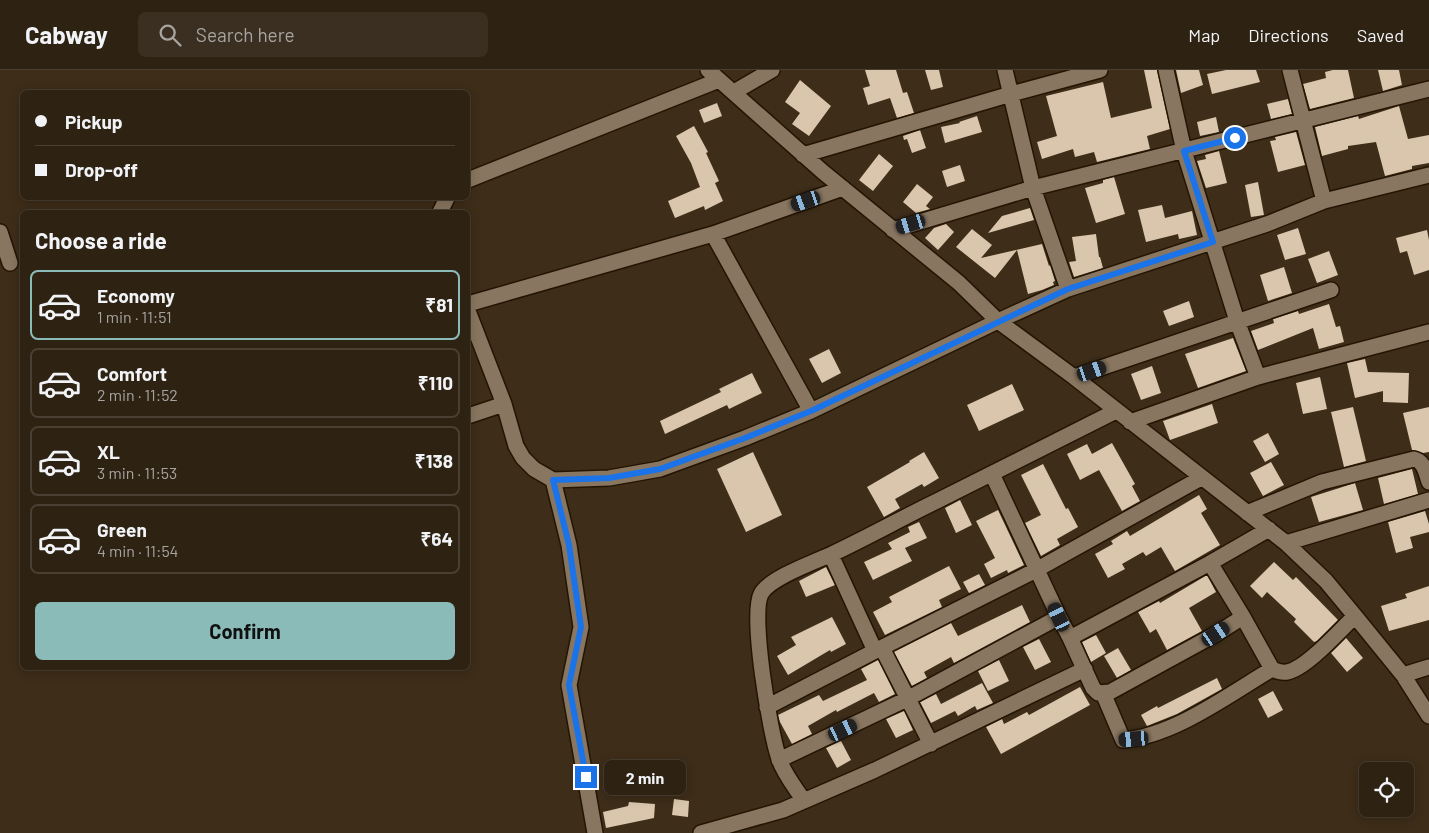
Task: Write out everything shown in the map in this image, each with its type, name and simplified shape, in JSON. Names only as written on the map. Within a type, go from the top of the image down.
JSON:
[{"type":"street","points":[[734,92],[772,70]]},
{"type":"street","points":[[1005,70],[1033,188],[1068,289]]},
{"type":"street","points":[[804,155],[1100,70]]},
{"type":"street","points":[[1166,70],[1184,151],[1237,321],[1258,376]]},
{"type":"street","points":[[1290,70],[1324,200]]},
{"type":"street","points":[[470,179],[714,75],[804,155],[959,283],[998,321],[1074,377],[1286,543],[1326,581],[1355,616],[1403,675],[1429,716]]},
{"type":"street","points":[[893,230],[1033,188],[1429,89]]},
{"type":"street","points":[[470,317],[504,404],[516,446],[523,458],[534,469],[553,480],[609,478],[660,469],[745,438],[811,411],[1068,289],[1267,224],[1324,200],[1429,175]]},
{"type":"street","points":[[470,303],[713,234],[843,188]]},
{"type":"street","points":[[0,232],[10,263]]},
{"type":"street","points":[[713,234],[811,411]]},
{"type":"street","points":[[1074,377],[1331,290]]},
{"type":"street","points":[[1130,422],[1258,376],[1429,332]]},
{"type":"street","points":[[470,415],[504,404]]},
{"type":"street","points":[[804,801],[779,760],[773,740],[757,622],[758,604],[761,594],[777,580],[831,555],[1116,411]]},
{"type":"street","points":[[1247,513],[1322,482],[1414,459],[1422,463],[1429,482]]},
{"type":"street","points":[[992,474],[1093,688],[1098,693],[1110,692],[1208,639],[1243,617]]},
{"type":"street","points":[[768,707],[878,649],[1036,570],[1201,478]]},
{"type":"street","points":[[553,480],[569,545],[581,627],[569,685],[595,833]]},
{"type":"street","points":[[1286,543],[1429,500]]},
{"type":"street","points":[[1070,638],[1269,529]]},
{"type":"street","points":[[831,555],[878,649],[931,744]]},
{"type":"street","points":[[1210,563],[1272,669],[1280,672],[1296,669],[1312,657],[1355,616]]},
{"type":"street","points":[[779,760],[906,699],[1059,617]]},
{"type":"street","points":[[1403,675],[1429,667]]},
{"type":"street","points":[[701,833],[782,810],[804,801],[931,744],[1085,669]]},
{"type":"street","points":[[1103,693],[1123,740],[1134,739],[1179,724],[1272,669]]},
{"type":"building","points":[[865,70],[896,70],[903,93],[907,92],[914,113],[897,118],[890,98],[868,105],[863,88],[870,86]]},
{"type":"building","points":[[925,70],[939,70],[943,87],[931,90]]},
{"type":"building","points":[[1144,70],[1157,70],[1170,129],[1147,136],[1150,149],[1097,162],[1094,152],[1075,157],[1073,149],[1042,159],[1037,142],[1057,136],[1046,96],[1103,82],[1111,118],[1152,108]]},
{"type":"building","points":[[1176,70],[1199,70],[1203,85],[1181,93]]},
{"type":"building","points":[[1226,70],[1256,70],[1260,82],[1212,94],[1207,74]]},
{"type":"building","points":[[1348,70],[1354,98],[1310,109],[1303,84],[1326,78],[1325,72]]},
{"type":"building","points":[[1378,70],[1399,70],[1402,85],[1383,91]]},
{"type":"building","points":[[800,80],[831,106],[809,136],[792,124],[800,113],[785,102]]},
{"type":"building","points":[[1288,99],[1292,114],[1271,119],[1267,104]]},
{"type":"building","points":[[717,103],[722,116],[704,123],[699,110]]},
{"type":"building","points":[[1399,106],[1408,139],[1429,135],[1429,163],[1412,166],[1412,169],[1385,176],[1376,142],[1348,146],[1348,149],[1322,156],[1315,127],[1358,116],[1359,119]]},
{"type":"building","points":[[977,116],[982,132],[945,143],[941,127],[960,123]]},
{"type":"building","points":[[1216,117],[1219,132],[1200,136],[1197,122]]},
{"type":"building","points":[[694,126],[708,152],[706,153],[719,181],[715,183],[723,201],[705,210],[704,206],[675,218],[668,201],[700,187],[691,163],[676,136]]},
{"type":"building","points":[[920,130],[926,148],[912,153],[907,139],[904,140],[903,136]]},
{"type":"building","points":[[1296,132],[1305,165],[1278,172],[1270,141],[1276,140],[1275,137]]},
{"type":"building","points":[[1219,151],[1227,183],[1206,188],[1197,161],[1206,159],[1205,155]]},
{"type":"building","points":[[879,154],[893,166],[873,191],[859,180]]},
{"type":"building","points":[[960,165],[965,181],[947,187],[942,171]]},
{"type":"building","points":[[1114,177],[1125,214],[1096,223],[1085,188],[1103,183],[1103,180]]},
{"type":"building","points":[[1258,182],[1264,215],[1251,217],[1245,185]]},
{"type":"building","points":[[917,184],[933,197],[926,206],[930,209],[916,213],[903,202]]},
{"type":"building","points":[[1162,205],[1165,218],[1192,211],[1197,235],[1179,239],[1178,234],[1146,242],[1138,210]]},
{"type":"building","points":[[1030,208],[1034,220],[988,233],[1002,216]]},
{"type":"building","points":[[946,224],[954,232],[938,250],[925,238],[934,228]]},
{"type":"building","points":[[1298,228],[1306,254],[1285,260],[1277,235]]},
{"type":"building","points":[[972,229],[992,245],[981,258],[1042,244],[1055,281],[1053,282],[1054,285],[1028,294],[1017,250],[995,278],[956,247]]},
{"type":"building","points":[[1427,230],[1429,270],[1414,275],[1407,251],[1400,253],[1396,238]]},
{"type":"building","points":[[1096,234],[1099,257],[1103,268],[1074,277],[1069,262],[1076,261],[1072,237]]},
{"type":"building","points":[[1329,251],[1338,275],[1317,283],[1308,259]]},
{"type":"building","points":[[1284,267],[1292,293],[1268,301],[1260,275]]},
{"type":"building","points":[[1189,301],[1194,317],[1169,326],[1163,311]]},
{"type":"building","points":[[1329,304],[1336,327],[1340,326],[1344,342],[1319,349],[1313,328],[1258,350],[1251,331],[1274,323],[1273,319],[1298,311],[1299,314]]},
{"type":"building","points":[[1233,338],[1246,371],[1198,388],[1185,354]]},
{"type":"building","points":[[829,349],[841,373],[822,383],[809,359]]},
{"type":"building","points":[[1365,359],[1368,372],[1409,373],[1408,403],[1383,402],[1383,391],[1355,398],[1347,363]]},
{"type":"building","points":[[1152,366],[1161,393],[1141,400],[1131,374]]},
{"type":"building","points":[[752,373],[762,393],[729,409],[727,405],[665,434],[660,421],[721,392],[719,389]]},
{"type":"building","points":[[1320,377],[1327,409],[1303,414],[1296,383]]},
{"type":"building","points":[[1012,384],[1024,410],[979,431],[967,405]]},
{"type":"building","points":[[1212,404],[1218,423],[1170,440],[1163,421]]},
{"type":"building","points":[[1353,407],[1366,461],[1344,467],[1331,412]]},
{"type":"building","points":[[1429,407],[1429,452],[1423,453],[1412,450],[1403,413]]},
{"type":"building","points":[[1268,433],[1279,454],[1265,462],[1253,441]]},
{"type":"building","points":[[1112,443],[1135,484],[1132,486],[1140,501],[1122,511],[1099,470],[1080,480],[1067,454],[1087,444],[1092,454]]},
{"type":"building","points":[[753,452],[782,515],[746,532],[717,469]]},
{"type":"building","points":[[924,452],[939,478],[924,487],[922,484],[895,499],[900,508],[884,517],[867,487]]},
{"type":"building","points":[[1271,462],[1284,485],[1263,496],[1250,473]]},
{"type":"building","points":[[1043,464],[1066,509],[1068,508],[1078,527],[1057,539],[1060,545],[1041,556],[1025,523],[1041,515],[1021,475]]},
{"type":"building","points":[[1412,469],[1418,494],[1384,504],[1378,478]]},
{"type":"building","points":[[1355,483],[1363,510],[1319,522],[1311,497]]},
{"type":"building","points":[[1199,495],[1207,509],[1201,513],[1220,545],[1175,571],[1161,547],[1146,556],[1143,552],[1122,564],[1125,569],[1108,578],[1095,554],[1113,544],[1111,541],[1127,531],[1130,536]]},
{"type":"building","points":[[960,500],[972,525],[956,533],[945,508]]},
{"type":"building","points":[[998,510],[1024,565],[1008,573],[1007,570],[991,578],[984,564],[995,558],[976,521]]},
{"type":"building","points":[[1425,511],[1429,532],[1410,537],[1413,548],[1396,553],[1388,522]]},
{"type":"building","points":[[919,522],[927,538],[905,548],[912,561],[873,580],[864,562],[892,549],[888,543],[910,532],[908,527]]},
{"type":"building","points":[[1274,562],[1293,580],[1296,577],[1338,620],[1317,641],[1314,642],[1294,622],[1296,619],[1267,592],[1262,598],[1250,586]]},
{"type":"building","points":[[949,566],[961,589],[939,600],[942,607],[885,635],[873,612],[892,602],[889,597]]},
{"type":"building","points":[[826,567],[835,585],[806,597],[799,581]]},
{"type":"building","points":[[979,574],[985,585],[969,593],[963,582]]},
{"type":"building","points":[[1207,575],[1216,592],[1189,608],[1202,631],[1167,650],[1156,629],[1150,633],[1138,612],[1159,601],[1160,603]]},
{"type":"building","points":[[1429,586],[1429,620],[1389,631],[1381,606],[1407,598],[1405,594]]},
{"type":"building","points":[[1022,605],[1030,622],[954,663],[951,657],[924,672],[927,678],[912,686],[894,652],[951,623],[958,636]]},
{"type":"building","points":[[832,617],[846,644],[831,652],[830,650],[788,675],[777,656],[796,645],[791,637]]},
{"type":"building","points":[[1096,635],[1106,653],[1091,662],[1082,642]]},
{"type":"building","points":[[1346,638],[1363,658],[1347,672],[1331,653]]},
{"type":"building","points":[[1039,639],[1051,662],[1035,670],[1023,647]]},
{"type":"building","points":[[1118,648],[1131,670],[1117,678],[1104,656]]},
{"type":"building","points":[[878,660],[895,694],[879,702],[874,693],[837,712],[836,710],[808,726],[812,734],[792,744],[778,715],[819,695],[823,701],[867,680],[861,669]]},
{"type":"building","points":[[999,660],[1009,681],[988,691],[978,671]]},
{"type":"building","points":[[1217,678],[1222,689],[1177,714],[1147,726],[1141,715]]},
{"type":"building","points":[[982,683],[993,703],[977,710],[975,706],[958,716],[955,711],[931,723],[920,702],[936,694],[941,704]]},
{"type":"building","points":[[1080,687],[1090,705],[1001,754],[986,727],[1002,719],[1004,724],[1027,712],[1029,715]]},
{"type":"building","points":[[1273,691],[1283,710],[1268,718],[1258,699]]},
{"type":"building","points":[[904,711],[913,730],[896,738],[886,719]]},
{"type":"building","points":[[841,741],[851,760],[837,768],[826,748]]},
{"type":"building","points":[[674,799],[689,801],[688,817],[672,815]]},
{"type":"building","points":[[629,802],[655,804],[654,818],[606,828],[603,812],[628,806]]},
{"type":"route","points":[[586,777],[569,685],[581,627],[569,545],[553,480],[609,478],[660,469],[745,438],[811,411],[1068,289],[1213,242],[1184,151],[1235,138]]}]
